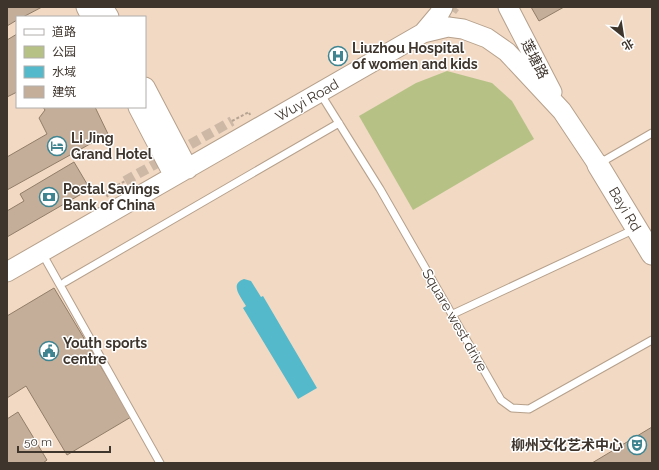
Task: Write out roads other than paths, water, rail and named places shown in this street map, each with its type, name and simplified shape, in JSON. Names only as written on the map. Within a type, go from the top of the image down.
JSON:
[{"type":"main road","points":[[86,7],[90,16]]},
{"type":"main road","points":[[104,7],[108,16]]},
{"type":"main road","points":[[423,34],[443,7]]},
{"type":"main road","name":"莲塘路","points":[[508,7],[562,111]]},
{"type":"main road","name":"Wuyi Road","points":[[7,272],[423,34],[448,27],[463,29],[487,38],[507,52],[562,111],[598,164]]},
{"type":"main road","points":[[146,89],[181,172]]},
{"type":"main road","points":[[139,108],[181,172]]},
{"type":"main road","name":"Bayi Rd","points":[[598,164],[652,254]]},
{"type":"lane","name":"Square west drive","points":[[320,93],[380,189],[501,400],[512,408],[528,409],[652,340]]},
{"type":"lane","points":[[65,282],[339,123]]},
{"type":"lane","points":[[598,164],[652,133]]},
{"type":"lane","points":[[453,314],[637,228]]},
{"type":"lane","points":[[42,253],[160,463]]},
{"type":"water","points":[[244,279],[251,281],[261,297],[263,296],[317,388],[298,399],[243,308],[246,306],[239,295],[237,284]]},
{"type":"tunnel","points":[[443,23],[455,7]]},
{"type":"tunnel","points":[[125,181],[232,121]]},
{"type":"place","name":"Liuzhou Hospital of women and kids","points":[[338,56]]},
{"type":"place","name":"Li Jing Grand Hotel","points":[[57,146]]},
{"type":"place","name":"Postal Savings Bank of China","points":[[49,197]]},
{"type":"place","name":"Youth sports centre","points":[[49,351]]},
{"type":"place","name":"柳州文化艺术中心","points":[[637,445]]}]
